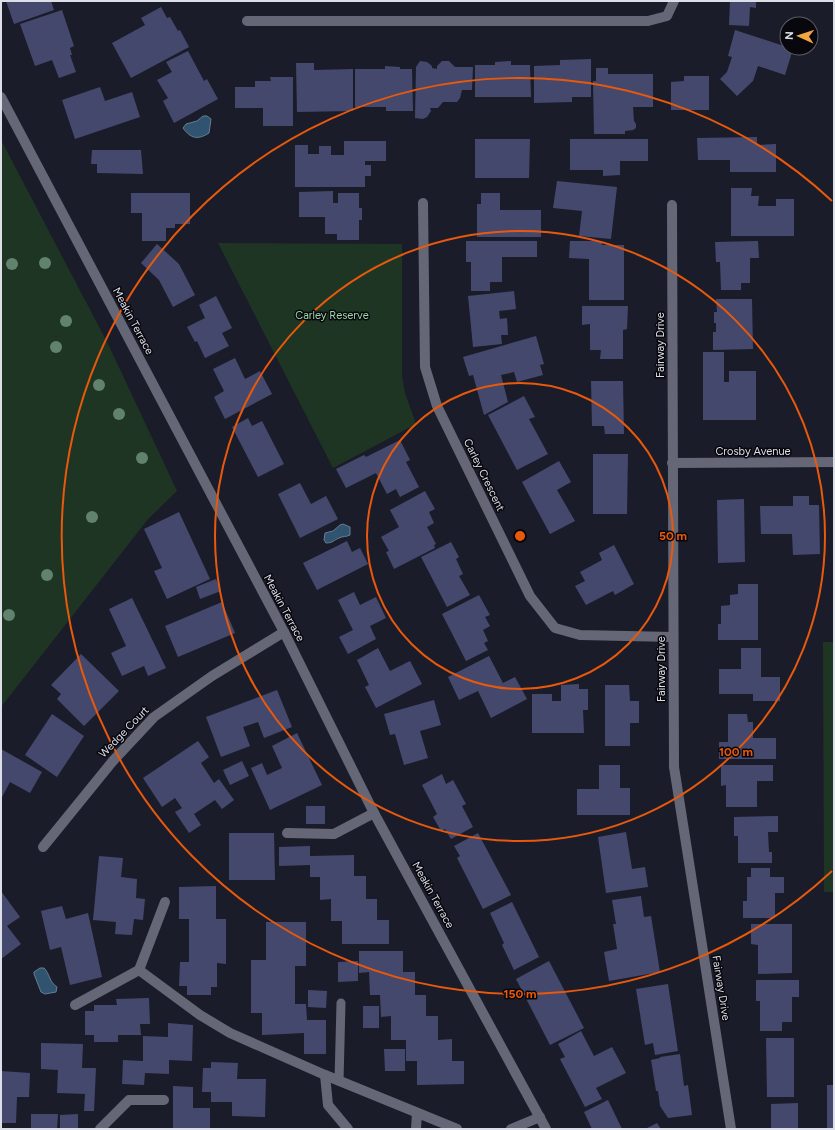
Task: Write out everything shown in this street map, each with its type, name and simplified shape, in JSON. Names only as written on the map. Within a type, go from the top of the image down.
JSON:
[{"type":"street","points":[[247,21],[648,21],[667,16],[674,1]]},
{"type":"street","name":"Meakin Terrace","points":[[1,97],[284,632],[374,813],[546,1129]]},
{"type":"street","name":"Carley Crescent","points":[[423,203],[425,367],[437,406],[530,596],[555,628],[580,635],[673,637]]},
{"type":"street","name":"Fairway Drive","points":[[672,205],[674,767],[731,1129]]},
{"type":"street","name":"Crosby Avenue","points":[[672,463],[834,462]]},
{"type":"street","name":"Wedge Court","points":[[44,847],[112,762],[154,717],[212,676],[284,632]]},
{"type":"street","points":[[287,833],[334,834],[374,813]]},
{"type":"street","points":[[74,1005],[140,970],[165,902]]},
{"type":"street","points":[[140,970],[200,1014],[230,1033],[325,1075],[457,1129]]},
{"type":"street","points":[[325,1075],[328,1104],[348,1129]]},
{"type":"street","points":[[100,1129],[129,1100],[164,1100]]},
{"type":"street","points":[[416,1129],[417,1113]]},
{"type":"street","points":[[511,1129],[540,1116]]},
{"type":"lane","points":[[339,1080],[341,1003]]},
{"type":"green space","points":[[1,140],[108,344],[177,491],[148,519],[1,707]]},
{"type":"green space","name":"Carley Reserve","points":[[218,243],[402,244],[402,376],[405,393],[416,424],[333,468]]},
{"type":"green space","points":[[823,642],[834,642],[834,892],[824,892]]},
{"type":"water","points":[[203,116],[207,116],[211,119],[209,133],[201,137],[195,137],[183,128],[186,124],[197,121]]},
{"type":"water","points":[[343,524],[350,527],[350,535],[340,537],[326,543],[324,540],[325,533],[333,531]]},
{"type":"water","points":[[40,968],[44,968],[46,970],[52,983],[57,987],[56,992],[45,994],[41,992],[34,974],[34,972]]},
{"type":"building","points":[[6,1],[51,1],[54,10],[14,24]]},
{"type":"building","points":[[730,1],[756,1],[756,8],[750,7],[749,26],[729,25]]},
{"type":"building","points":[[161,7],[167,18],[170,17],[178,31],[180,30],[189,47],[131,78],[112,43],[145,25],[141,18]]},
{"type":"building","points":[[62,10],[74,46],[70,48],[72,55],[70,55],[76,72],[59,78],[52,60],[35,66],[20,24]]},
{"type":"building","points":[[735,30],[779,44],[779,56],[791,56],[785,75],[758,66],[753,81],[737,96],[720,79],[727,72],[732,57],[728,56]]},
{"type":"building","points":[[188,51],[204,81],[207,79],[218,99],[174,123],[163,101],[168,98],[157,80],[172,72],[166,62]]},
{"type":"building","points":[[591,59],[591,97],[572,97],[572,102],[534,103],[534,66],[560,65],[560,60]]},
{"type":"building","points":[[420,61],[427,62],[432,66],[432,68],[437,69],[437,66],[442,61],[449,61],[455,67],[473,67],[472,90],[462,90],[460,98],[457,102],[443,102],[438,108],[430,108],[431,111],[427,117],[423,119],[415,118],[416,67]]},
{"type":"building","points":[[511,61],[511,65],[530,65],[531,97],[475,97],[475,65],[495,65],[495,62]]},
{"type":"building","points":[[296,63],[314,63],[314,70],[353,69],[353,111],[297,112]]},
{"type":"building","points":[[385,66],[400,67],[400,69],[412,69],[413,111],[386,111],[386,107],[355,107],[355,69],[385,69]]},
{"type":"building","points":[[596,68],[608,68],[608,74],[653,74],[653,107],[633,107],[636,128],[633,130],[625,131],[625,134],[594,134],[593,81],[596,81]]},
{"type":"building","points":[[684,76],[709,76],[709,110],[671,110],[671,82],[684,81]]},
{"type":"building","points":[[270,77],[293,77],[293,126],[263,126],[263,108],[235,108],[235,87],[255,87],[255,81],[271,81]]},
{"type":"building","points":[[100,87],[105,101],[132,92],[140,117],[75,139],[62,100]]},
{"type":"building","points":[[757,137],[757,145],[776,144],[776,172],[730,172],[730,160],[698,160],[697,138]]},
{"type":"building","points":[[475,139],[530,139],[529,178],[475,178]]},
{"type":"building","points":[[570,139],[648,139],[648,161],[620,161],[620,175],[603,176],[603,170],[570,170]]},
{"type":"building","points":[[344,141],[386,141],[386,161],[365,161],[365,165],[371,165],[371,176],[365,176],[365,187],[295,187],[295,145],[308,145],[308,154],[319,154],[319,146],[331,146],[331,155],[344,155]]},
{"type":"building","points":[[92,150],[141,150],[143,174],[97,173],[97,164],[91,164]]},
{"type":"building","points":[[557,181],[617,187],[611,239],[579,236],[582,211],[553,208]]},
{"type":"building","points":[[731,188],[752,188],[751,196],[759,196],[758,206],[776,206],[776,199],[794,199],[794,236],[731,236]]},
{"type":"building","points":[[333,191],[333,203],[338,203],[338,193],[359,193],[359,208],[362,208],[362,220],[359,220],[359,240],[337,240],[337,234],[325,234],[325,217],[299,217],[299,192]]},
{"type":"building","points":[[131,193],[190,193],[190,224],[175,224],[175,228],[166,228],[166,241],[142,241],[142,213],[131,213]]},
{"type":"building","points":[[481,193],[500,193],[500,210],[541,210],[541,237],[477,237],[477,204],[481,204]]},
{"type":"building","points":[[466,241],[537,241],[537,257],[502,257],[502,282],[490,282],[490,291],[471,291],[471,262],[466,262]]},
{"type":"building","points":[[570,241],[602,241],[602,245],[624,245],[624,300],[589,300],[589,259],[569,258]]},
{"type":"building","points":[[758,241],[759,258],[750,258],[750,283],[741,283],[741,290],[721,290],[720,262],[716,262],[715,242]]},
{"type":"building","points":[[157,244],[179,264],[195,295],[173,307],[159,280],[141,263]]},
{"type":"building","points":[[514,291],[516,309],[499,311],[500,319],[507,318],[508,335],[501,335],[502,344],[473,347],[468,296]]},
{"type":"building","points":[[216,296],[232,328],[222,333],[229,346],[205,358],[197,341],[195,342],[187,327],[205,318],[199,305]]},
{"type":"building","points":[[716,299],[752,299],[753,349],[713,350],[713,332],[716,332],[714,312],[717,312]]},
{"type":"building","points":[[582,306],[628,306],[627,329],[623,330],[623,359],[600,359],[601,350],[590,350],[590,324],[582,325]]},
{"type":"building","points":[[536,336],[544,364],[540,365],[543,375],[517,382],[514,372],[501,375],[508,402],[484,415],[473,375],[469,376],[463,357]]},
{"type":"building","points":[[703,352],[724,352],[724,382],[729,382],[729,371],[756,371],[756,420],[703,420]]},
{"type":"building","points":[[235,358],[245,379],[260,371],[272,394],[225,419],[214,397],[224,391],[213,369]]},
{"type":"building","points":[[591,381],[623,381],[624,434],[605,434],[604,426],[592,426]]},
{"type":"building","points":[[524,396],[535,417],[529,419],[548,454],[517,470],[488,415]]},
{"type":"building","points":[[248,418],[252,426],[262,421],[284,464],[258,477],[232,427]]},
{"type":"building","points":[[400,440],[410,460],[406,462],[419,487],[400,497],[396,489],[387,494],[376,473],[346,488],[336,469],[364,455],[366,457]]},
{"type":"building","points":[[593,454],[628,454],[627,514],[593,514]]},
{"type":"building","points":[[559,461],[571,482],[557,490],[575,521],[550,534],[522,482]]},
{"type":"building","points":[[300,483],[311,504],[326,496],[338,519],[300,538],[278,494]]},
{"type":"building","points":[[425,491],[435,509],[429,512],[434,523],[427,527],[436,544],[434,545],[435,548],[394,569],[386,552],[389,551],[381,537],[399,527],[390,510]]},
{"type":"building","points":[[793,496],[809,496],[809,505],[819,505],[820,554],[793,555],[792,534],[761,534],[760,506],[793,506]]},
{"type":"building","points":[[744,499],[745,562],[718,563],[717,500]]},
{"type":"building","points":[[179,512],[210,579],[167,599],[154,571],[162,568],[144,529]]},
{"type":"building","points":[[347,541],[352,552],[360,548],[368,564],[317,590],[303,563]]},
{"type":"building","points":[[451,542],[459,557],[456,559],[463,574],[459,576],[470,595],[447,607],[421,557]]},
{"type":"building","points":[[614,545],[634,584],[615,595],[613,591],[586,605],[575,586],[585,581],[580,572],[602,560],[599,553]]},
{"type":"building","points":[[216,579],[221,591],[200,599],[196,587]]},
{"type":"building","points":[[738,584],[758,584],[758,640],[718,640],[718,624],[721,624],[721,606],[730,605],[730,595],[738,594]]},
{"type":"building","points":[[354,592],[360,605],[376,597],[386,618],[370,626],[376,639],[348,654],[339,637],[353,630],[338,600]]},
{"type":"building","points":[[479,595],[490,615],[485,617],[490,626],[483,630],[488,641],[484,643],[488,650],[466,661],[442,614]]},
{"type":"building","points":[[132,598],[166,668],[148,676],[144,666],[122,676],[111,653],[126,646],[109,609]]},
{"type":"building","points":[[222,602],[235,633],[178,657],[165,626]]},
{"type":"building","points":[[378,648],[390,671],[410,661],[422,684],[376,708],[365,687],[369,685],[357,660]]},
{"type":"building","points":[[741,648],[761,648],[761,677],[780,677],[780,701],[753,701],[753,694],[719,694],[719,669],[741,669]]},
{"type":"building","points":[[81,654],[119,691],[84,726],[57,699],[61,694],[51,685]]},
{"type":"building","points":[[489,656],[503,683],[515,677],[527,699],[491,718],[478,691],[459,700],[448,677]]},
{"type":"building","points":[[579,684],[579,689],[588,689],[588,710],[583,710],[584,733],[532,733],[532,694],[552,694],[552,701],[561,701],[561,685]]},
{"type":"building","points":[[605,685],[629,685],[630,701],[639,701],[639,723],[630,723],[630,746],[605,746]]},
{"type":"building","points":[[277,690],[292,727],[264,738],[258,722],[243,727],[250,746],[221,757],[206,717]]},
{"type":"building","points":[[434,700],[441,725],[420,731],[428,758],[404,765],[395,734],[390,735],[384,714]]},
{"type":"building","points":[[52,714],[84,736],[57,777],[25,755]]},
{"type":"building","points":[[728,714],[747,714],[748,722],[753,722],[753,738],[776,738],[776,759],[719,759],[719,742],[728,742]]},
{"type":"building","points":[[297,733],[322,785],[270,810],[251,768],[262,763],[267,775],[282,768],[272,746]]},
{"type":"building","points":[[198,741],[209,757],[201,763],[214,783],[219,779],[234,800],[222,809],[215,800],[194,814],[201,825],[189,833],[175,812],[182,808],[175,798],[162,807],[143,778]]},
{"type":"building","points":[[1,749],[42,772],[30,793],[10,782],[1,799]]},
{"type":"building","points":[[242,761],[249,776],[230,785],[223,770]]},
{"type":"building","points":[[599,765],[620,765],[620,788],[630,788],[630,815],[577,815],[577,789],[599,789]]},
{"type":"building","points":[[721,765],[773,765],[773,781],[757,781],[757,807],[726,807],[726,785],[721,786]]},
{"type":"building","points":[[442,774],[446,784],[453,780],[466,804],[462,806],[473,827],[451,839],[445,829],[441,831],[433,817],[437,814],[422,785]]},
{"type":"building","points":[[306,806],[325,806],[325,824],[306,824]]},
{"type":"building","points":[[778,816],[778,832],[768,832],[769,852],[772,852],[772,863],[738,863],[738,836],[734,836],[734,817]]},
{"type":"building","points":[[626,832],[632,869],[645,867],[648,887],[606,893],[598,837]]},
{"type":"building","points":[[229,833],[274,833],[275,880],[229,880]]},
{"type":"building","points":[[478,833],[511,895],[483,909],[457,858],[460,856],[454,846]]},
{"type":"building","points":[[310,846],[310,856],[354,855],[354,876],[366,876],[366,899],[377,899],[377,920],[389,920],[389,944],[342,944],[342,921],[331,921],[331,899],[320,900],[320,877],[310,877],[310,865],[279,866],[279,847]]},
{"type":"building","points":[[99,856],[123,858],[121,877],[137,879],[136,898],[145,899],[143,920],[134,919],[132,935],[115,934],[116,922],[93,920]]},
{"type":"building","points":[[751,868],[770,868],[770,877],[784,877],[784,893],[775,893],[775,918],[743,918],[743,901],[747,901],[747,877],[751,877]]},
{"type":"building","points":[[216,886],[216,919],[226,919],[226,964],[217,963],[217,987],[211,987],[211,995],[187,995],[187,986],[179,986],[180,962],[189,962],[189,919],[179,919],[179,887]]},
{"type":"building","points":[[1,891],[20,917],[7,926],[21,944],[1,959]]},
{"type":"building","points":[[641,896],[644,917],[651,916],[660,972],[609,981],[604,952],[617,949],[613,924],[616,924],[612,900]]},
{"type":"building","points":[[512,902],[539,957],[514,970],[502,945],[504,943],[490,913]]},
{"type":"building","points":[[62,906],[66,919],[88,913],[102,977],[70,985],[61,947],[50,950],[41,911]]},
{"type":"building","points":[[266,922],[306,922],[306,966],[295,966],[295,1004],[306,1004],[307,1020],[326,1020],[326,1054],[304,1054],[304,1033],[262,1035],[262,1013],[251,1013],[251,960],[266,960]]},
{"type":"building","points":[[751,924],[792,924],[792,973],[758,974],[758,945],[751,944]]},
{"type":"building","points":[[359,951],[403,951],[403,972],[415,972],[415,995],[426,995],[426,1016],[438,1016],[438,1040],[452,1039],[452,1061],[464,1061],[464,1084],[417,1085],[417,1061],[406,1061],[406,1040],[391,1040],[391,1016],[381,1017],[380,995],[370,995],[369,972],[359,973]]},
{"type":"building","points":[[358,961],[358,981],[338,982],[338,962]]},
{"type":"building","points":[[549,961],[584,1028],[550,1045],[516,979]]},
{"type":"building","points":[[756,980],[799,980],[799,997],[792,997],[792,1022],[782,1022],[782,1031],[760,1031],[760,1001],[756,1001]]},
{"type":"building","points":[[668,984],[678,1051],[655,1055],[653,1043],[645,1045],[636,989]]},
{"type":"building","points":[[308,990],[327,991],[326,1008],[308,1007]]},
{"type":"building","points":[[149,998],[150,1024],[140,1024],[141,1035],[118,1035],[118,1042],[94,1042],[94,1035],[85,1035],[85,1011],[94,1011],[94,1005],[117,1005],[116,999]]},
{"type":"building","points":[[363,1006],[379,1006],[379,1028],[363,1028]]},
{"type":"building","points":[[168,1023],[193,1025],[192,1061],[169,1060],[169,1074],[145,1073],[144,1085],[122,1084],[123,1060],[143,1061],[143,1036],[168,1037]]},
{"type":"building","points":[[581,1031],[594,1056],[612,1047],[626,1073],[596,1088],[602,1099],[585,1107],[560,1059],[565,1057],[558,1044]]},
{"type":"building","points":[[766,1038],[794,1038],[794,1097],[767,1097]]},
{"type":"building","points":[[41,1043],[83,1044],[82,1068],[96,1068],[94,1111],[84,1111],[85,1094],[57,1093],[58,1070],[41,1069]]},
{"type":"building","points":[[384,1049],[405,1049],[405,1071],[385,1071]]},
{"type":"building","points":[[680,1054],[684,1086],[688,1085],[692,1115],[668,1118],[660,1106],[651,1060]]},
{"type":"building","points":[[211,1062],[238,1063],[237,1079],[266,1079],[265,1117],[232,1116],[232,1102],[211,1102],[211,1092],[202,1092],[203,1068],[211,1068]]},
{"type":"building","points":[[1,1071],[30,1073],[29,1097],[17,1097],[16,1123],[1,1123]]},
{"type":"building","points":[[827,1085],[834,1085],[834,1129],[827,1129]]},
{"type":"building","points":[[173,1086],[193,1087],[193,1108],[210,1108],[210,1129],[173,1129]]},
{"type":"building","points":[[608,1100],[622,1129],[592,1129],[584,1112]]},
{"type":"building","points":[[798,1103],[798,1129],[771,1129],[771,1104]]},
{"type":"building","points":[[31,1114],[58,1114],[57,1129],[31,1129]]},
{"type":"building","points":[[78,1114],[78,1129],[60,1129],[60,1115]]},
{"type":"building","points":[[657,1123],[661,1129],[645,1129]]}]
